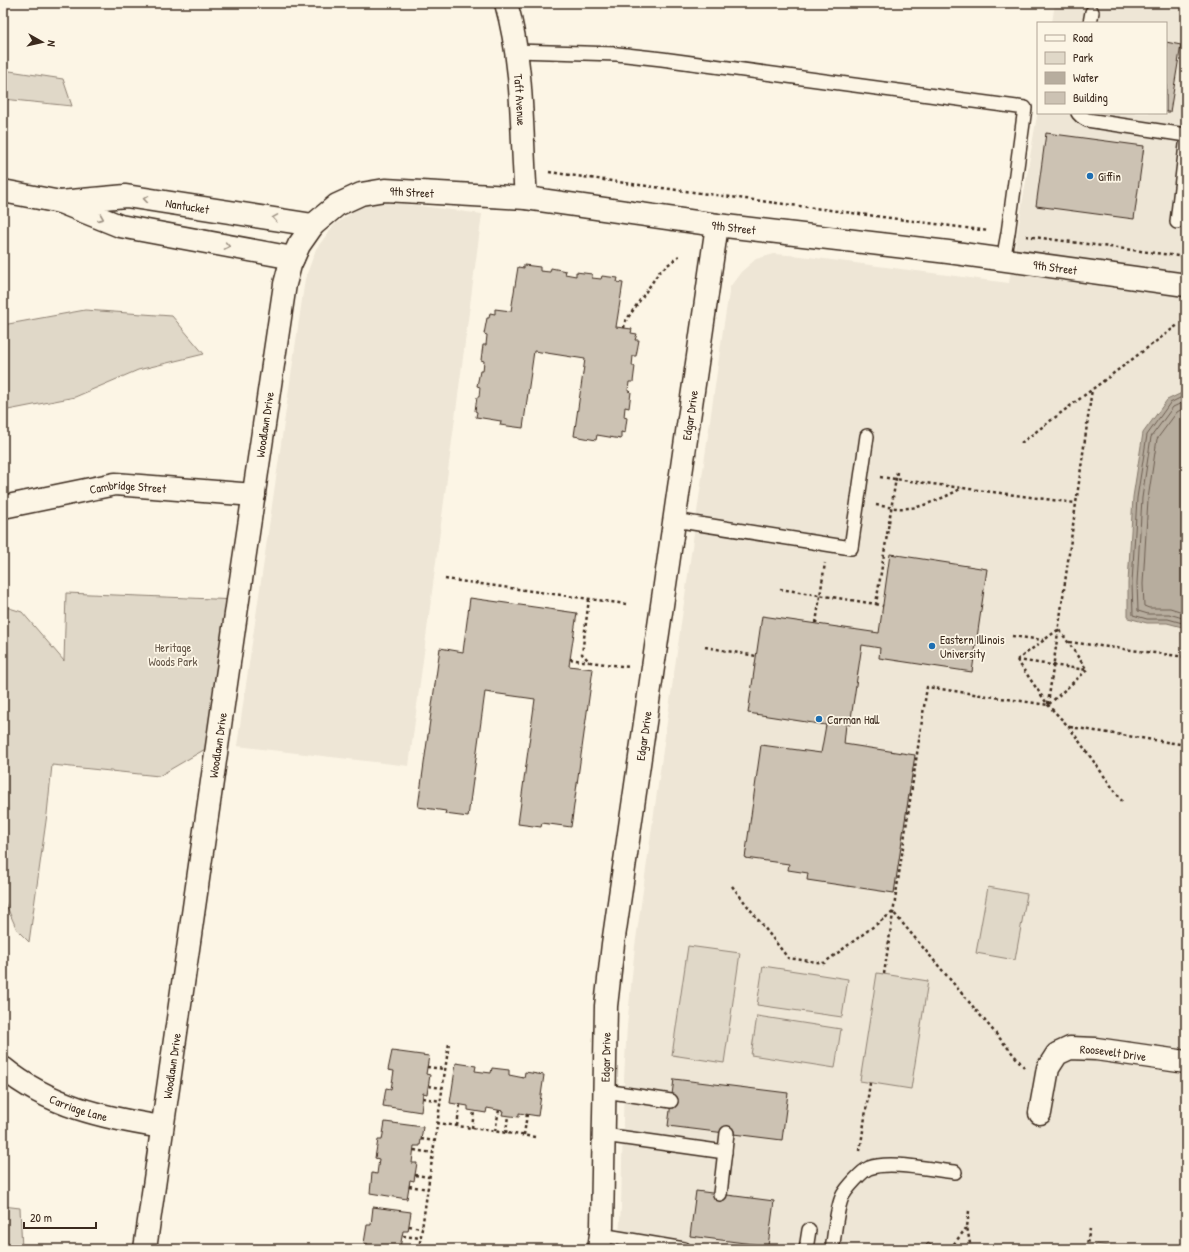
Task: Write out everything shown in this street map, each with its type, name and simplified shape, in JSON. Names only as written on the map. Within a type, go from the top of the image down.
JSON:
[{"type":"street","name":"Taft Avenue","points":[[506,3],[518,65],[526,198]]},
{"type":"street","name":"9th Street","points":[[296,251],[313,225],[337,205],[361,194],[385,190],[526,198],[717,226],[948,252],[1186,285]]},
{"type":"street","name":"Nantucket","points":[[3,191],[60,202],[120,226],[296,251]]},
{"type":"street","name":"Nantucket","points":[[60,202],[126,196],[313,225]]},
{"type":"street","name":"Edgar Drive","points":[[600,1242],[604,1135],[606,1006],[613,944],[717,226]]},
{"type":"street","name":"Woodlawn Drive","points":[[144,1249],[285,284],[290,265],[296,251]]},
{"type":"street","name":"Cambridge Street","points":[[3,507],[114,484],[254,495]]},
{"type":"street","name":"Roosevelt Drive","points":[[1040,1113],[1048,1068],[1057,1054],[1070,1048],[1096,1049],[1186,1062]]},
{"type":"street","name":"Carriage Lane","points":[[3,1068],[10,1074],[49,1097],[88,1112],[130,1122],[162,1127]]},
{"type":"lane","points":[[516,51],[617,54],[662,59],[1025,108],[1003,260]]},
{"type":"lane","points":[[1079,114],[1082,118],[1087,120],[1186,135]]},
{"type":"lane","points":[[1177,222],[1186,145]]},
{"type":"lane","points":[[674,520],[851,548],[868,436]]},
{"type":"lane","points":[[605,1091],[671,1101]]},
{"type":"lane","points":[[720,1194],[727,1133]]},
{"type":"lane","points":[[604,1135],[726,1152]]},
{"type":"lane","points":[[832,1249],[838,1212],[843,1195],[868,1168],[903,1166],[954,1172]]},
{"type":"lane","points":[[806,1249],[809,1230]]},
{"type":"lane","points":[[600,1242],[684,1249]]},
{"type":"path","points":[[549,172],[1186,257]]},
{"type":"path","points":[[624,328],[625,322],[660,271],[680,256]]},
{"type":"path","points":[[1021,443],[1179,324]]},
{"type":"path","points":[[1048,705],[1092,389]]},
{"type":"path","points":[[862,474],[1076,503]]},
{"type":"path","points":[[858,502],[896,508],[912,508],[948,496],[962,488]]},
{"type":"path","points":[[816,624],[828,544]]},
{"type":"path","points":[[445,579],[626,604]]},
{"type":"path","points":[[590,599],[582,654],[590,662]]},
{"type":"path","points":[[876,604],[883,606]]},
{"type":"path","points":[[1017,660],[1058,629]]},
{"type":"path","points":[[1058,629],[1069,642],[1087,670]]},
{"type":"path","points":[[1012,636],[1044,640]]},
{"type":"path","points":[[1069,642],[1186,657]]},
{"type":"path","points":[[705,647],[756,656]]},
{"type":"path","points":[[570,659],[634,667]]},
{"type":"path","points":[[1017,660],[1087,670]]},
{"type":"path","points":[[1017,660],[1048,705],[1070,727],[1122,801]]},
{"type":"path","points":[[1048,705],[1087,670]]},
{"type":"path","points":[[884,974],[927,687],[1048,705]]},
{"type":"path","points":[[1070,727],[1186,744]]},
{"type":"path","points":[[732,886],[788,958],[824,963],[893,912]]},
{"type":"path","points":[[893,912],[1044,1090]]},
{"type":"path","points":[[419,1249],[449,1043]]},
{"type":"path","points":[[427,1066],[445,1069]]},
{"type":"path","points":[[856,1180],[870,1082]]},
{"type":"path","points":[[429,1086],[442,1088]]},
{"type":"path","points":[[423,1098],[441,1101]]},
{"type":"path","points":[[457,1126],[460,1104]]},
{"type":"path","points":[[495,1131],[499,1110]]},
{"type":"path","points":[[472,1128],[474,1111]]},
{"type":"path","points":[[524,1135],[527,1114]]},
{"type":"path","points":[[506,1133],[508,1115]]},
{"type":"path","points":[[437,1123],[535,1137]]},
{"type":"path","points":[[421,1139],[435,1141]]},
{"type":"path","points":[[414,1150],[433,1153]]},
{"type":"path","points":[[415,1175],[429,1177]]},
{"type":"path","points":[[409,1186],[428,1189]]},
{"type":"path","points":[[969,1211],[967,1227],[971,1249]]},
{"type":"path","points":[[409,1226],[422,1228]]},
{"type":"path","points":[[950,1249],[967,1227]]},
{"type":"path","points":[[1086,1249],[1090,1229]]},
{"type":"path","points":[[403,1236],[421,1238]]},
{"type":"shaded area","name":"Eastern Illinois University","points":[[1055,3],[1186,3],[1186,1249],[618,1249],[621,1207],[624,1078],[627,1026],[635,946],[730,287],[741,272],[756,259],[774,254],[801,256],[1009,283],[1037,114],[1167,114],[1167,22],[1052,22]]},
{"type":"shaded area","points":[[384,201],[482,214],[409,766],[237,746],[305,279],[316,249],[334,225],[358,208]]},
{"type":"green space","points":[[3,70],[63,79],[72,106],[3,99]]},
{"type":"green space","points":[[85,310],[172,316],[204,354],[138,370],[75,397],[3,411],[3,325]]},
{"type":"green space","name":"Heritage Woods Park","points":[[66,593],[238,600],[219,741],[159,776],[52,765],[47,814],[29,942],[17,930],[3,898],[3,606],[22,612],[64,661]]},
{"type":"green space","points":[[988,887],[1027,894],[1015,960],[976,953]]},
{"type":"green space","points":[[688,946],[740,953],[724,1063],[672,1055]]},
{"type":"green space","points":[[763,966],[848,979],[842,1017],[757,1005]]},
{"type":"green space","points":[[877,973],[928,981],[911,1089],[860,1081]]},
{"type":"green space","points":[[757,1016],[841,1029],[835,1068],[751,1055]]},
{"type":"green space","points":[[3,1206],[20,1208],[22,1249],[3,1249]]},
{"type":"green space","points":[[1096,1244],[1128,1249],[1095,1249]]},
{"type":"water","points":[[1186,391],[1186,628],[1167,623],[1147,623],[1128,618],[1128,583],[1133,497],[1143,433],[1167,400]]},
{"type":"building","points":[[1167,42],[1181,45],[1170,112],[1167,112]]},
{"type":"building","name":"Giffin","points":[[1046,133],[1144,146],[1134,219],[1036,206]]},
{"type":"building","points":[[524,265],[540,267],[540,271],[550,272],[551,268],[566,271],[565,274],[576,276],[576,272],[592,274],[592,278],[601,279],[602,276],[618,278],[617,282],[623,283],[616,327],[632,329],[631,333],[637,334],[635,340],[639,340],[636,356],[633,356],[632,366],[635,366],[633,382],[629,382],[628,391],[631,392],[629,408],[625,407],[624,417],[627,418],[625,433],[621,432],[621,439],[597,435],[596,440],[574,436],[585,359],[534,351],[523,428],[500,425],[501,421],[476,417],[477,412],[475,411],[480,387],[477,386],[480,371],[483,371],[484,361],[481,360],[483,345],[486,345],[487,335],[484,334],[487,318],[489,318],[490,313],[495,314],[495,309],[511,311],[518,267],[524,268]]},
{"type":"building","name":"Carman Hall","points":[[890,554],[987,569],[972,672],[879,658],[880,648],[862,645],[850,725],[846,724],[844,744],[915,755],[894,893],[807,880],[808,873],[788,870],[789,864],[745,858],[761,745],[821,753],[826,725],[748,713],[762,616],[879,633]]},
{"type":"building","points":[[470,598],[577,613],[569,666],[593,669],[571,827],[542,823],[541,827],[518,824],[535,699],[485,692],[468,817],[445,814],[446,811],[418,807],[440,648],[463,652]]},
{"type":"building","points":[[392,1051],[429,1056],[426,1074],[430,1075],[427,1094],[423,1093],[421,1112],[383,1106],[386,1088],[391,1089],[394,1071],[388,1070]]},
{"type":"building","points":[[456,1063],[476,1066],[475,1071],[491,1073],[492,1068],[509,1070],[509,1075],[524,1078],[525,1072],[544,1075],[538,1116],[519,1113],[519,1117],[502,1115],[503,1111],[487,1108],[486,1113],[468,1110],[468,1106],[450,1103]]},
{"type":"building","points":[[674,1079],[788,1093],[782,1140],[668,1126]]},
{"type":"building","points":[[385,1122],[423,1127],[420,1146],[414,1146],[412,1163],[417,1163],[414,1181],[410,1180],[407,1199],[370,1193],[372,1173],[377,1174],[379,1159],[375,1158],[378,1140],[382,1140]]},
{"type":"building","points":[[696,1191],[774,1201],[768,1246],[690,1236]]},
{"type":"building","points":[[373,1207],[411,1212],[408,1231],[403,1231],[400,1248],[406,1249],[367,1249],[368,1244],[364,1243],[367,1225],[371,1225]]},
{"type":"building","points":[[928,1243],[937,1249],[923,1249]]},
{"type":"place","name":"Giffin","points":[[1090,176]]},
{"type":"place","name":"Eastern Illinois University","points":[[932,646]]},
{"type":"place","name":"Carman Hall","points":[[819,719]]}]
